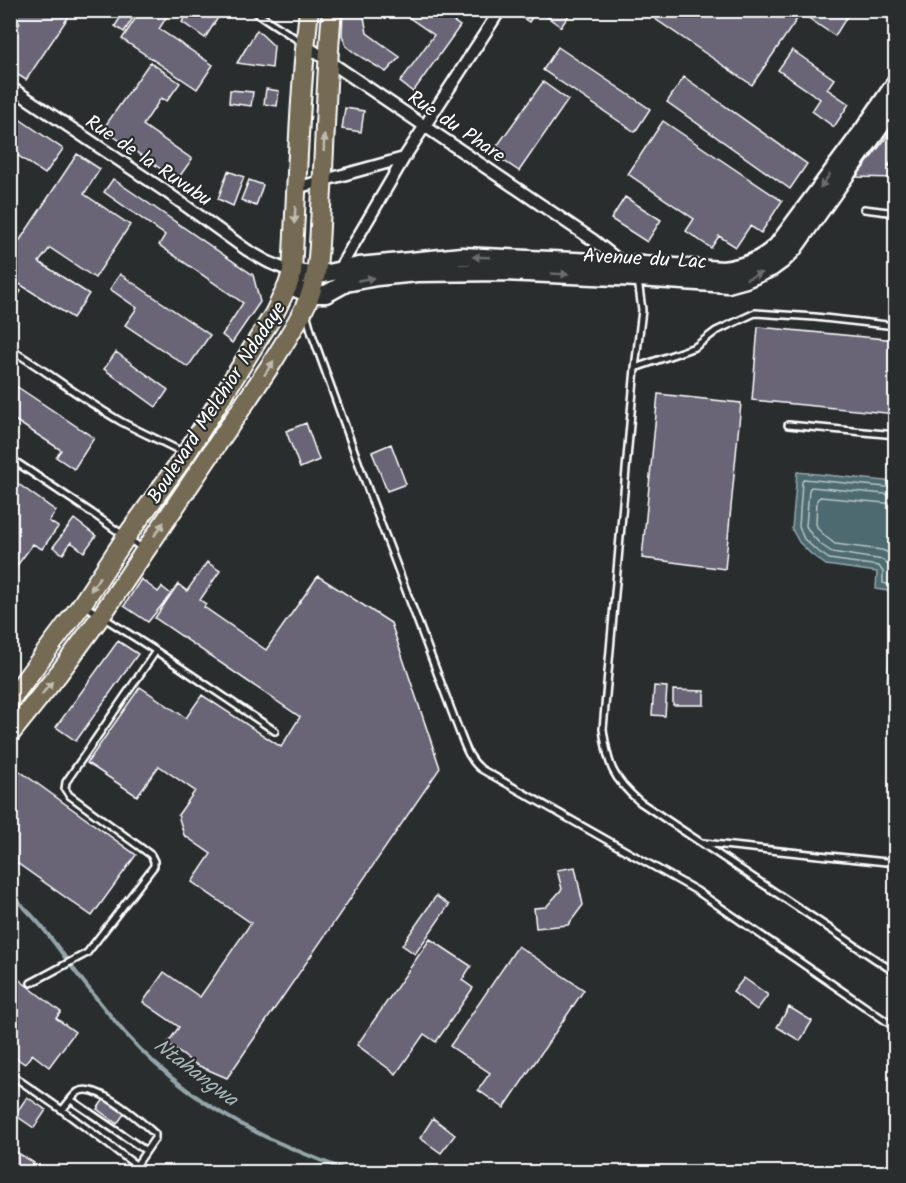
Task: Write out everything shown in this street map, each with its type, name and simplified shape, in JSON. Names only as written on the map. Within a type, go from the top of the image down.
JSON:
[{"type":"main road","name":"Boulevard Melchior Ndadaye","points":[[10,700],[82,604],[126,537],[186,454],[274,314],[290,279],[309,10]]},
{"type":"main road","name":"Boulevard Melchior Ndadaye","points":[[10,734],[59,673],[101,615],[272,363],[307,301],[315,276],[323,180],[327,60],[332,10]]},
{"type":"main road","name":"Avenue du Lac","points":[[307,301],[346,283],[417,273],[504,272],[728,284],[756,276],[771,268],[793,249],[896,82]]},
{"type":"main road","name":"Avenue du Lac","points":[[315,276],[378,263],[462,256],[723,270],[741,267],[767,255],[777,246],[896,104]]},
{"type":"main road","points":[[290,279],[315,276]]},
{"type":"main road","points":[[290,279],[307,301]]},
{"type":"street","points":[[338,271],[404,158],[500,10]]},
{"type":"street","name":"Rue du Phare","points":[[305,45],[593,240],[638,278]]},
{"type":"street","name":"Rue de la Ruvubu","points":[[10,87],[165,191],[290,279]]},
{"type":"street","points":[[296,188],[404,158]]},
{"type":"lane","name":"Rue du Phare","points":[[252,10],[305,45]]},
{"type":"lane","points":[[864,209],[896,213]]},
{"type":"lane","points":[[638,278],[642,310],[603,729],[606,752],[612,770],[625,789],[640,802],[896,973]]},
{"type":"lane","points":[[307,301],[312,334],[378,517],[461,736],[474,763],[698,891],[896,1028]]},
{"type":"lane","points":[[635,368],[695,347],[716,331],[755,314],[815,317],[896,326]]},
{"type":"lane","points":[[10,349],[118,420],[186,454]]},
{"type":"lane","points":[[788,425],[896,435]]},
{"type":"lane","points":[[10,458],[144,550]]},
{"type":"lane","points":[[82,604],[275,731]]},
{"type":"lane","points":[[31,983],[87,953],[154,866],[151,855],[69,795],[64,786],[156,651]]},
{"type":"lane","points":[[701,843],[896,863]]},
{"type":"lane","points":[[10,1074],[145,1173]]},
{"type":"lane","points":[[62,1110],[79,1091],[88,1089],[111,1099],[155,1134],[155,1138],[136,1166]]},
{"type":"lane","points":[[71,1100],[146,1151]]},
{"type":"water","points":[[797,472],[895,482],[895,592],[876,589],[877,572],[826,565],[799,542],[792,529]]},
{"type":"water","points":[[895,594],[896,683],[887,682]]},
{"type":"building","points":[[10,10],[73,10],[26,80],[10,70],[10,37],[20,23],[10,16]]},
{"type":"building","points":[[125,10],[138,10],[124,32],[115,26]]},
{"type":"building","points":[[141,10],[171,10],[159,29],[213,65],[197,89],[122,39]]},
{"type":"building","points":[[189,10],[217,10],[221,13],[205,38],[182,22]]},
{"type":"building","points":[[343,10],[363,12],[367,33],[400,57],[386,72],[346,46],[342,35]]},
{"type":"building","points":[[398,10],[437,10],[460,26],[413,92],[400,82],[434,35]]},
{"type":"building","points":[[524,10],[537,10],[529,22],[520,16]]},
{"type":"building","points":[[538,10],[562,10],[569,15],[561,27]]},
{"type":"building","points":[[642,10],[851,10],[835,36],[801,13],[752,85]]},
{"type":"building","points":[[257,30],[274,46],[272,68],[237,63]]},
{"type":"building","points":[[558,47],[650,109],[635,132],[543,70]]},
{"type":"building","points":[[792,50],[834,79],[827,89],[849,104],[834,127],[812,111],[820,99],[778,70]]},
{"type":"building","points":[[150,62],[180,83],[167,101],[161,98],[143,125],[192,159],[177,180],[103,129]]},
{"type":"building","points":[[684,77],[807,164],[790,189],[667,102]]},
{"type":"building","points":[[543,82],[568,100],[519,171],[492,153]]},
{"type":"building","points":[[266,89],[279,91],[277,106],[264,104]]},
{"type":"building","points":[[230,90],[253,92],[251,106],[229,103]]},
{"type":"building","points":[[345,108],[364,111],[361,132],[342,129]]},
{"type":"building","points":[[12,114],[63,149],[45,174],[10,150],[10,116]]},
{"type":"building","points":[[663,121],[782,201],[761,233],[750,226],[736,247],[719,236],[711,248],[686,231],[694,219],[628,174]]},
{"type":"building","points":[[896,125],[896,156],[888,166],[896,166],[896,178],[856,177]]},
{"type":"building","points":[[77,154],[100,169],[84,194],[130,225],[95,278],[50,248],[39,262],[89,294],[73,318],[10,278],[10,255]]},
{"type":"building","points":[[228,171],[244,177],[233,206],[218,199]]},
{"type":"building","points":[[113,179],[253,275],[260,302],[232,343],[222,335],[243,303],[159,245],[165,235],[104,192]]},
{"type":"building","points":[[249,180],[263,185],[256,206],[241,200]]},
{"type":"building","points":[[625,197],[661,220],[647,242],[611,219]]},
{"type":"building","points":[[120,274],[210,335],[188,367],[125,325],[137,308],[110,289]]},
{"type":"building","points":[[10,284],[21,291],[12,305],[10,304]]},
{"type":"building","points":[[758,327],[896,340],[896,414],[752,400]]},
{"type":"building","points":[[116,352],[168,390],[156,407],[104,369]]},
{"type":"building","points":[[10,382],[94,438],[74,469],[56,457],[61,450],[10,417]]},
{"type":"building","points":[[658,394],[741,403],[725,569],[642,558]]},
{"type":"building","points":[[306,423],[319,460],[300,468],[286,431]]},
{"type":"building","points":[[391,444],[406,484],[387,491],[372,452]]},
{"type":"building","points":[[10,478],[56,511],[49,521],[58,527],[42,549],[33,544],[13,571],[10,569]]},
{"type":"building","points":[[74,519],[96,536],[84,552],[71,542],[63,554],[53,547]]},
{"type":"building","points":[[207,562],[220,571],[200,600],[206,604],[204,607],[266,650],[318,576],[391,623],[440,768],[227,1078],[197,1065],[167,1044],[179,1027],[143,1002],[164,972],[200,997],[251,923],[192,882],[211,854],[184,835],[178,815],[195,791],[159,766],[137,796],[87,763],[140,687],[186,718],[202,695],[281,747],[300,717],[155,618],[178,584],[187,591]]},
{"type":"building","points":[[141,579],[158,592],[162,587],[171,594],[148,622],[124,606]]},
{"type":"building","points":[[118,641],[138,654],[76,741],[56,727]]},
{"type":"building","points":[[654,686],[667,687],[665,716],[652,715]]},
{"type":"building","points":[[673,690],[704,691],[704,705],[673,705]]},
{"type":"building","points":[[10,764],[136,855],[92,916],[10,858]]},
{"type":"building","points":[[575,867],[583,905],[568,925],[536,928],[534,908],[546,907],[562,889],[557,870]]},
{"type":"building","points":[[436,896],[449,905],[415,954],[402,945]]},
{"type":"building","points":[[430,939],[471,966],[462,980],[473,988],[436,1042],[424,1034],[396,1074],[357,1045]]},
{"type":"building","points":[[518,946],[584,990],[504,1108],[478,1090],[490,1073],[450,1046]]},
{"type":"building","points":[[13,975],[61,1012],[56,1018],[75,1032],[49,1067],[32,1054],[25,1064],[10,1054],[10,979]]},
{"type":"building","points":[[744,978],[768,995],[757,1010],[733,992]]},
{"type":"building","points":[[789,1007],[812,1021],[800,1041],[777,1027]]},
{"type":"building","points":[[27,1097],[46,1110],[34,1128],[15,1115]]},
{"type":"building","points":[[104,1099],[124,1114],[117,1124],[97,1109]]},
{"type":"building","points":[[433,1118],[455,1135],[441,1153],[420,1138]]},
{"type":"building","points":[[10,1148],[34,1163],[27,1172],[10,1172]]},
{"type":"waterway","name":"Ntahangwa","points":[[10,895],[55,943],[124,1032],[172,1078],[208,1104],[246,1127],[350,1172]]}]
